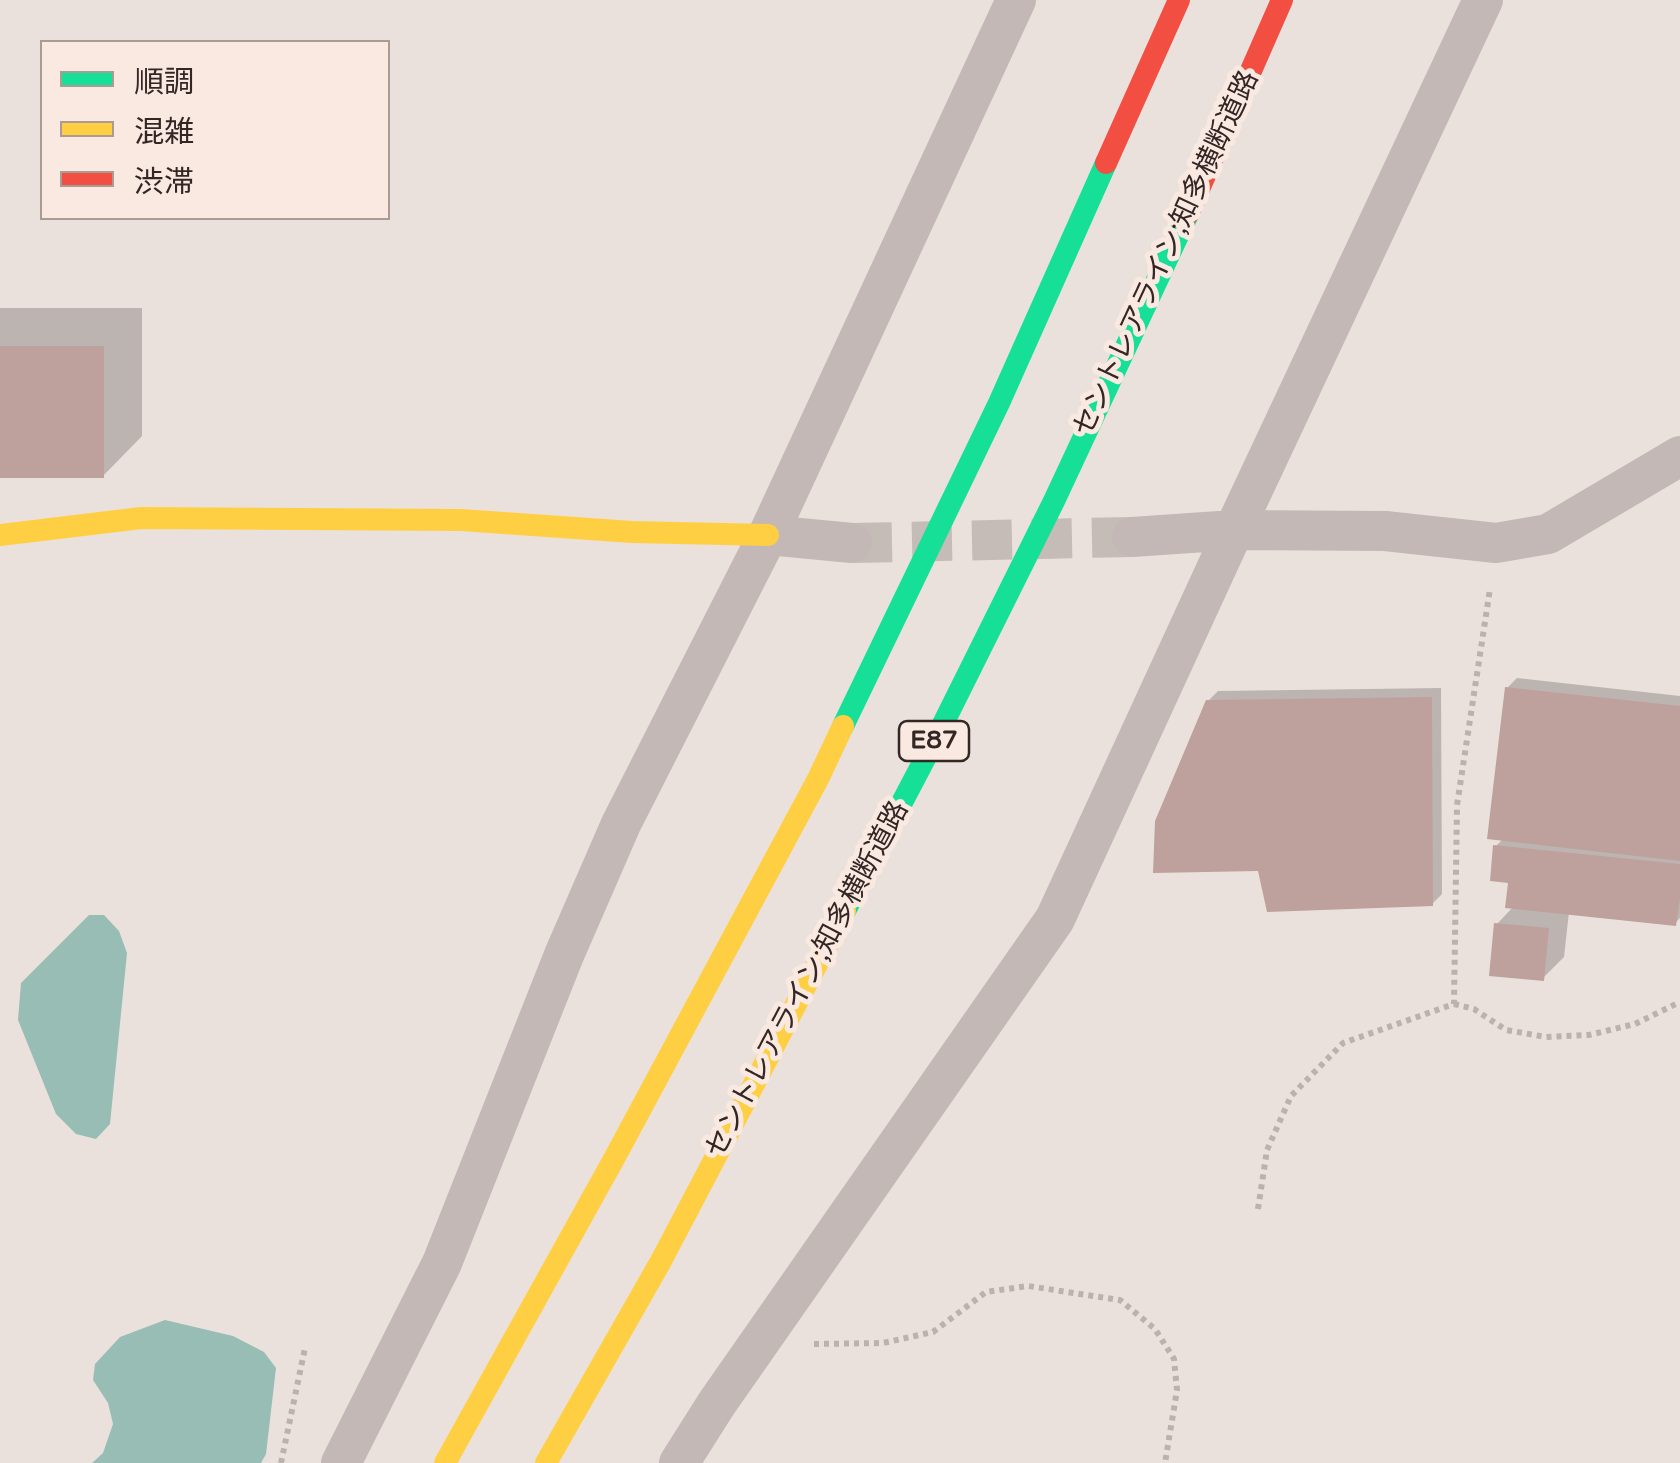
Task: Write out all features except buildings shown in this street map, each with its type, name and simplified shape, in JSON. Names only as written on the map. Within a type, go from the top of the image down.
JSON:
[{"type":"main road","points":[[446,1463],[818,779],[999,403],[1179,0]]},
{"type":"main road","name":"セントレアライン;知多横断道路","points":[[546,1463],[661,1261],[940,730],[1070,466],[1217,151],[1282,0]]},
{"type":"main road","points":[[0,535],[142,518],[461,520],[632,532],[768,535]]},
{"type":"street","points":[[341,1463],[442,1263],[564,956],[622,824],[768,535],[1016,0]]},
{"type":"street","points":[[679,1463],[716,1403],[1055,919],[1484,0]]},
{"type":"street","points":[[1132,537],[1234,530],[1385,531],[1496,543],[1548,534],[1680,456]]},
{"type":"street","points":[[768,535],[852,543]]},
{"type":"path","points":[[1454,1004],[1457,805],[1496,543]]},
{"type":"path","points":[[1258,1210],[1267,1150],[1291,1096],[1344,1043],[1454,1004],[1474,1008],[1506,1030],[1546,1036],[1589,1035],[1635,1024],[1680,1002]]},
{"type":"path","points":[[757,1345],[884,1343],[933,1332],[986,1292],[1028,1286],[1120,1300],[1155,1328],[1174,1359],[1177,1390],[1165,1463]]},
{"type":"path","points":[[281,1463],[305,1348]]},
{"type":"water","points":[[89,915],[104,915],[119,931],[127,953],[110,1124],[96,1139],[76,1134],[56,1114],[18,1020],[21,983]]},
{"type":"water","points":[[165,1320],[233,1336],[264,1352],[276,1368],[266,1454],[261,1463],[92,1463],[103,1453],[113,1424],[108,1403],[93,1380],[95,1364],[120,1337]]},
{"type":"tunnel","points":[[852,543],[1132,537]]},
{"type":"traffic: fast","points":[[843,726],[999,403],[1106,163]]},
{"type":"traffic: fast","points":[[845,911],[1054,501],[1188,214]]},
{"type":"traffic: slow","points":[[0,535],[141,518],[461,520],[632,532],[768,535]]},
{"type":"traffic: slow","points":[[445,1463],[615,1157],[843,726]]},
{"type":"traffic: slow","points":[[546,1463],[661,1261],[845,911]]},
{"type":"traffic: jam","points":[[1106,163],[1179,0]]},
{"type":"traffic: jam","points":[[1188,214],[1282,0]]}]
